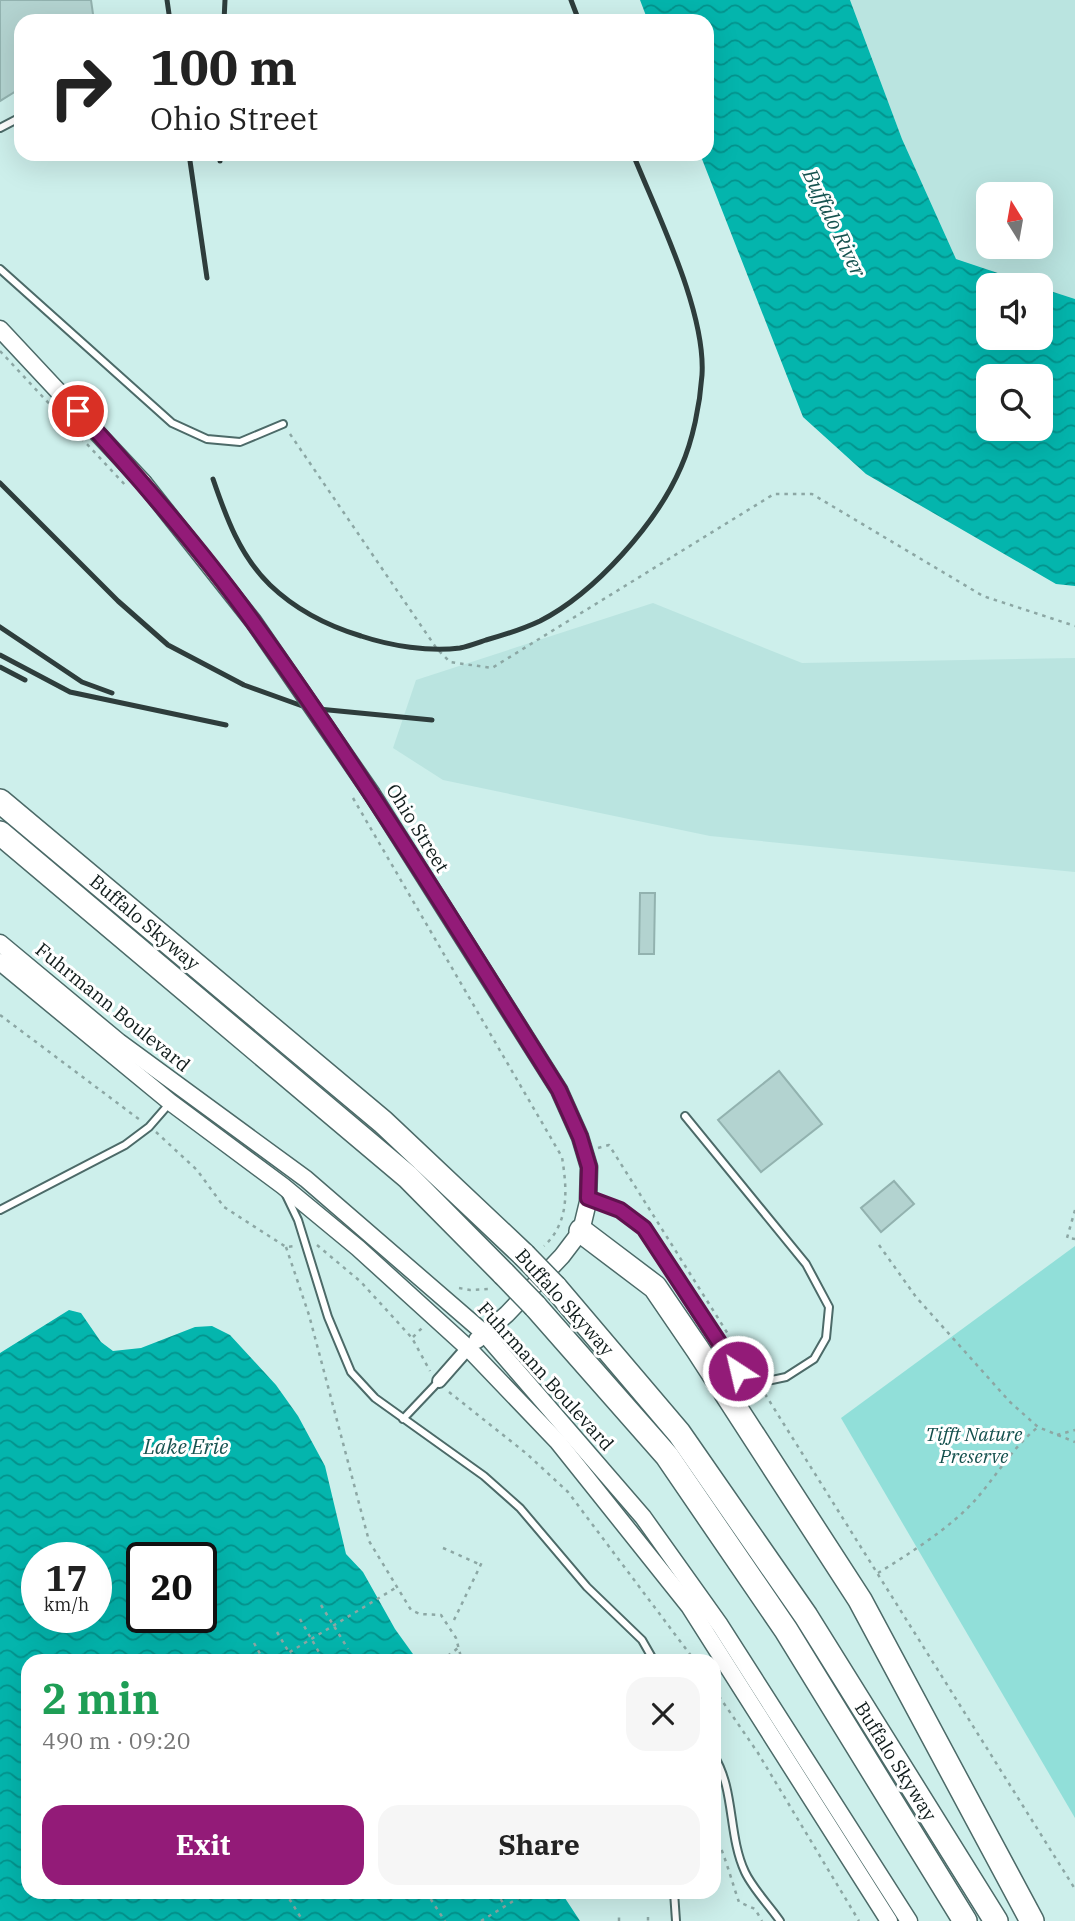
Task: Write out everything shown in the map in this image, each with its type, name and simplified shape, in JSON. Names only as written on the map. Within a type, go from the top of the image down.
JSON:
[{"type":"highway","name":"Buffalo Skyway","points":[[0,801],[383,1122],[532,1252],[555,1287],[687,1444],[806,1616],[996,1921]]},
{"type":"highway","name":"Buffalo Skyway","points":[[2,835],[408,1177],[500,1281],[535,1306],[667,1456],[786,1630],[965,1921]]},
{"type":"highway","points":[[581,1231],[655,1287],[698,1350],[860,1600],[1032,1921]]},
{"type":"street","name":"Ohio Street","points":[[0,329],[253,621],[372,794],[559,1090],[580,1137],[589,1167],[588,1198],[581,1231],[562,1256],[516,1304],[468,1348]]},
{"type":"street","name":"Fuhrmann Boulevard","points":[[0,943],[119,1042],[306,1179],[484,1333],[643,1517],[720,1625],[909,1921]]},
{"type":"street","name":"Fuhrmann Boulevard","points":[[0,962],[170,1102],[276,1181],[358,1248],[468,1348],[558,1443],[689,1606],[719,1654]]},
{"type":"street","points":[[170,1102],[181,1088]]},
{"type":"street","points":[[439,1381],[468,1348]]},
{"type":"street","name":"Fuhrmann Boulevard","points":[[721,1656],[889,1921]]},
{"type":"lane","points":[[0,269],[172,423],[207,439],[240,442],[283,424]]},
{"type":"lane","points":[[0,1210],[125,1145],[149,1127],[170,1102]]},
{"type":"lane","points":[[588,1198],[620,1210],[644,1228],[729,1360],[747,1382],[758,1383],[786,1377],[814,1359],[825,1338],[829,1307],[806,1264],[685,1116]]},
{"type":"lane","points":[[276,1181],[288,1197],[298,1220],[328,1317],[351,1372],[375,1398],[484,1476],[520,1508],[587,1587],[642,1640],[650,1654]]},
{"type":"lane","points":[[403,1419],[439,1381]]},
{"type":"lane","points":[[721,1774],[745,1873],[780,1921]]},
{"type":"lane","points":[[674,1899],[676,1921]]},
{"type":"path","points":[[0,351],[135,485]]},
{"type":"path","points":[[283,424],[437,649],[450,662],[492,668],[774,494],[812,494],[983,596],[1075,626]]},
{"type":"path","points":[[350,792],[564,1157],[565,1213],[550,1241],[532,1252]]},
{"type":"path","points":[[0,1015],[135,1116]]},
{"type":"path","points":[[159,1135],[197,1170],[224,1207],[286,1247],[309,1315],[369,1541],[411,1610],[420,1614],[440,1615],[456,1638],[460,1654]]},
{"type":"path","points":[[606,1146],[609,1145],[730,1339]]},
{"type":"path","points":[[1075,1210],[1068,1238],[1075,1240]]},
{"type":"path","points":[[313,1244],[324,1249],[361,1282],[412,1338],[429,1370]]},
{"type":"path","points":[[286,1247],[299,1245]]},
{"type":"path","points":[[879,1245],[916,1297],[1010,1402],[1038,1427],[1075,1442]]},
{"type":"path","points":[[460,1287],[470,1290],[500,1281]]},
{"type":"path","points":[[412,1338],[426,1323]]},
{"type":"path","points":[[762,1390],[1075,1889]]},
{"type":"path","points":[[450,1394],[527,1454],[568,1492],[690,1654]]},
{"type":"path","points":[[878,1573],[917,1549],[975,1500],[1025,1437],[1038,1427]]},
{"type":"path","points":[[1057,1435],[1075,1430]]},
{"type":"path","points":[[443,1548],[481,1565]]},
{"type":"path","points":[[455,1620],[484,1559]]},
{"type":"path","points":[[287,1654],[397,1587]]},
{"type":"path","points":[[321,1605],[348,1649]]},
{"type":"path","points":[[300,1619],[320,1654]]},
{"type":"path","points":[[277,1632],[290,1654]]},
{"type":"path","points":[[254,1643],[260,1654]]},
{"type":"path","points":[[450,1654],[458,1648]]},
{"type":"path","points":[[721,1699],[758,1754],[859,1921]]},
{"type":"path","points":[[721,1846],[724,1863],[739,1902],[755,1909],[762,1921]]},
{"type":"path","points":[[289,1899],[303,1921]]},
{"type":"path","points":[[431,1899],[445,1921]]},
{"type":"path","points":[[500,1899],[505,1906]]},
{"type":"path","points":[[481,1921],[516,1899]]},
{"type":"shaded area","points":[[850,0],[1075,0],[1075,299],[1053,292],[1053,273],[998,273],[956,259],[902,139]]},
{"type":"shaded area","points":[[653,603],[802,663],[1075,658],[1075,872],[710,836],[443,780],[393,748],[416,680]]},
{"type":"green space","name":"Tifft Nature Preserve","points":[[1075,1246],[1075,1818],[841,1418]]},
{"type":"water","name":"Buffalo River","points":[[640,0],[850,0],[902,139],[956,259],[998,273],[976,273],[976,350],[1053,350],[1053,292],[1075,299],[1075,586],[1056,584],[866,474],[803,417],[703,161],[714,161],[714,14],[645,14]]},
{"type":"water","name":"Lake Erie","points":[[69,1310],[81,1313],[101,1342],[113,1351],[141,1348],[195,1327],[212,1326],[230,1335],[276,1385],[298,1416],[325,1466],[346,1554],[363,1572],[395,1629],[413,1654],[21,1654],[21,1899],[566,1899],[580,1921],[0,1921],[0,1353]]},
{"type":"building","points":[[0,0],[91,0],[93,14],[14,14],[14,92],[0,101]]},
{"type":"building","points":[[640,893],[655,893],[654,954],[639,954]]},
{"type":"building","points":[[779,1071],[822,1124],[761,1172],[718,1120]]},
{"type":"building","points":[[894,1181],[914,1204],[881,1232],[861,1208]]},
{"type":"railway","points":[[167,0],[169,14]]},
{"type":"railway","points":[[224,14],[225,0]]},
{"type":"railway","points":[[571,0],[576,14]]},
{"type":"railway","points":[[190,161],[207,278]]},
{"type":"railway","points":[[213,479],[242,549],[259,574],[290,602],[336,627],[385,643],[436,649],[460,648],[513,632],[561,609],[602,575],[657,511],[681,467],[695,422],[702,375],[696,322],[678,263],[636,161]]},
{"type":"railway","points":[[0,483],[118,601],[168,645],[244,685],[308,708],[432,720]]},
{"type":"railway","points":[[0,627],[82,682],[112,693]]},
{"type":"railway","points":[[0,655],[70,692],[226,725]]},
{"type":"railway","points":[[0,667],[25,680]]},
{"type":"route","points":[[78,411],[143,482],[253,621],[372,794],[559,1090],[580,1137],[589,1167],[588,1198],[620,1210],[644,1228],[738,1371]]}]
